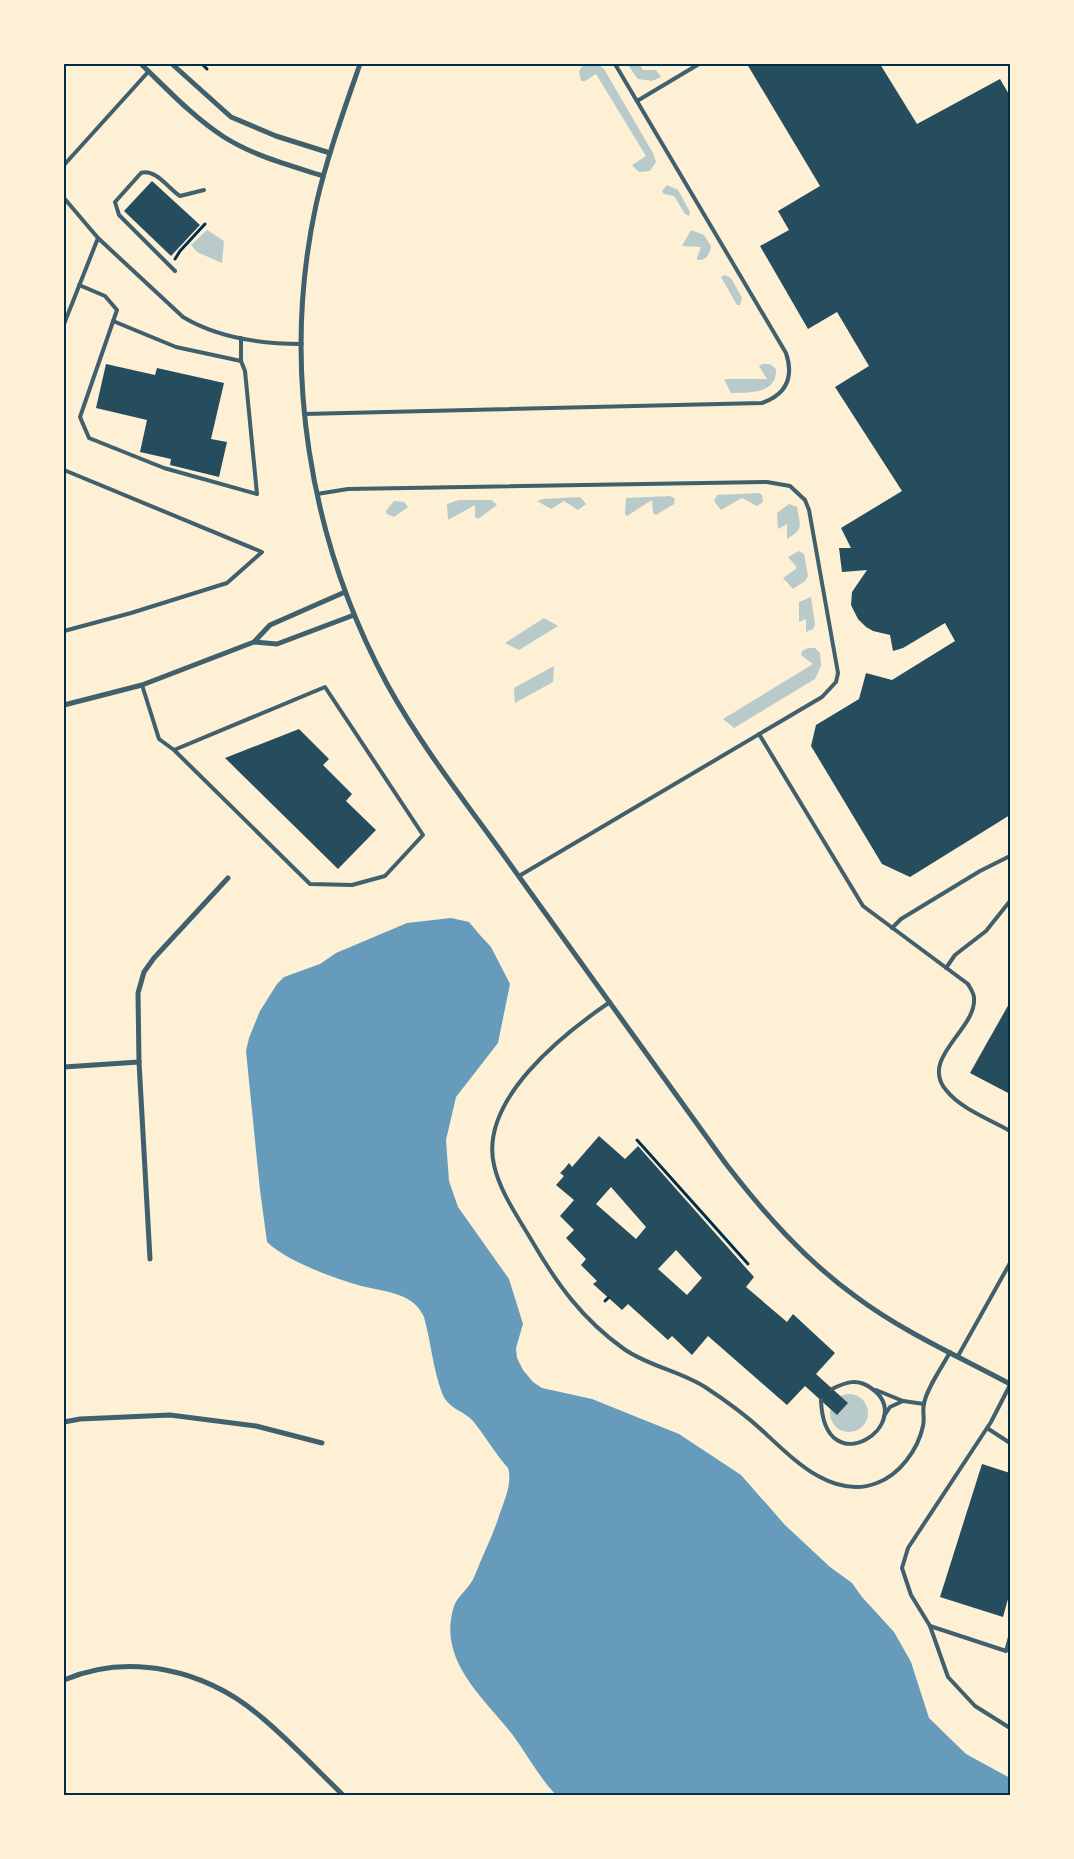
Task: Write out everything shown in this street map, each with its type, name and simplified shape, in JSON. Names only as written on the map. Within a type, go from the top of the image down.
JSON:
[{"type":"street","points":[[141,64],[195,115],[223,136],[253,152],[323,176]]},
{"type":"street","points":[[172,64],[232,117],[254,128],[330,153]]},
{"type":"street","points":[[360,64],[323,176],[310,236],[302,344],[304,414],[316,495],[345,592],[386,682],[411,725],[726,1164],[786,1235],[821,1269],[856,1297],[898,1325],[1010,1384]]},
{"type":"street","points":[[64,705],[142,685],[254,642],[270,625],[345,592]]},
{"type":"street","points":[[254,642],[277,644],[354,615]]},
{"type":"street","points":[[150,1259],[139,1062],[138,992],[144,972],[154,958],[228,878]]},
{"type":"street","points":[[64,1067],[139,1062]]},
{"type":"street","points":[[64,1422],[80,1419],[170,1415],[256,1426],[322,1443]]},
{"type":"street","points":[[64,1680],[96,1669],[121,1666],[144,1666],[189,1675],[217,1687],[260,1715],[343,1795]]},
{"type":"lane","points":[[304,414],[762,403],[778,395],[789,381],[790,373],[786,353],[615,64]]},
{"type":"lane","points":[[637,101],[699,64]]},
{"type":"lane","points":[[64,165],[149,71]]},
{"type":"lane","points":[[175,271],[119,215],[115,202],[145,171],[154,174],[180,196],[204,190]]},
{"type":"lane","points":[[64,198],[98,238],[183,317],[199,326],[241,338],[261,342],[302,344]]},
{"type":"lane","points":[[64,324],[98,238]]},
{"type":"lane","points":[[80,285],[105,296],[116,310],[80,417],[90,438],[164,468],[257,494],[245,371],[241,361],[241,338]]},
{"type":"lane","points":[[113,321],[176,347],[241,361]]},
{"type":"lane","points":[[64,470],[262,552],[227,583],[131,614],[64,631]]},
{"type":"lane","points":[[316,495],[348,489],[767,482],[790,486],[805,500],[809,510],[838,673],[836,682],[822,697],[519,876]]},
{"type":"lane","points":[[142,685],[159,739],[174,750],[310,884],[352,885],[385,876],[423,836],[326,687],[174,750]]},
{"type":"lane","points":[[759,734],[854,893],[870,913],[968,984],[974,996],[973,1011],[947,1050],[939,1066],[942,1084],[959,1101],[1010,1131]]},
{"type":"lane","points":[[892,928],[901,919],[1010,856]]},
{"type":"lane","points":[[946,968],[955,955],[986,931],[1010,901]]},
{"type":"lane","points":[[610,1002],[565,1037],[528,1072],[514,1089],[499,1116],[492,1141],[494,1165],[503,1188],[547,1266],[590,1323],[626,1351],[704,1386],[764,1432],[783,1452],[806,1470],[833,1484],[847,1486],[875,1484],[891,1476],[909,1458],[923,1429],[924,1404],[950,1352]]},
{"type":"lane","points":[[958,1356],[1010,1263]]},
{"type":"lane","points":[[832,1389],[845,1382],[856,1381],[903,1401],[924,1404]]},
{"type":"lane","points":[[1010,1384],[987,1428],[908,1548],[902,1568],[911,1595],[930,1626],[948,1677],[975,1706],[1010,1728]]},
{"type":"lane","points":[[874,1390],[883,1408],[883,1418]]},
{"type":"lane","points":[[821,1400],[822,1422],[827,1431],[844,1443],[860,1442],[873,1436],[880,1428],[883,1418],[890,1407],[903,1401]]},
{"type":"lane","points":[[987,1428],[1010,1443]]},
{"type":"lane","points":[[930,1626],[1006,1651],[1010,1637]]},
{"type":"path","points":[[202,64],[207,69]]},
{"type":"path","points":[[174,260],[205,224]]},
{"type":"path","points":[[638,1140],[748,1264]]},
{"type":"shaded area","points":[[584,64],[598,64],[604,69],[653,153],[656,162],[650,171],[639,172],[632,165],[646,156],[596,74],[585,81],[581,81],[579,71]]},
{"type":"shaded area","points":[[627,64],[639,64],[643,70],[656,70],[661,77],[652,81],[638,79]]},
{"type":"shaded area","points":[[667,185],[678,190],[690,212],[689,216],[685,214],[674,196],[664,194],[662,191]]},
{"type":"shaded area","points":[[207,230],[224,241],[222,263],[197,252],[191,245]]},
{"type":"shaded area","points":[[691,230],[704,235],[711,246],[709,254],[703,259],[697,260],[701,247],[682,246]]},
{"type":"shaded area","points":[[725,275],[731,278],[742,298],[740,305],[737,305],[721,277]]},
{"type":"shaded area","points":[[770,364],[776,369],[772,384],[767,388],[753,392],[731,393],[724,379],[767,379],[759,366]]},
{"type":"shaded area","points":[[759,493],[762,495],[763,502],[757,506],[742,498],[721,510],[714,501],[717,495]]},
{"type":"shaded area","points":[[670,496],[675,499],[674,504],[656,515],[653,513],[652,500],[627,516],[625,514],[626,498]]},
{"type":"shaded area","points":[[580,497],[586,504],[578,510],[564,501],[551,509],[537,501],[543,499]]},
{"type":"shaded area","points":[[459,500],[492,500],[497,505],[478,519],[475,517],[475,505],[448,520],[447,504]]},
{"type":"shaded area","points":[[394,501],[404,502],[408,507],[394,517],[387,514],[386,511]]},
{"type":"shaded area","points":[[789,504],[797,507],[800,526],[787,539],[787,524],[778,529],[777,513]]},
{"type":"shaded area","points":[[799,551],[804,554],[808,576],[805,581],[793,589],[783,578],[796,569],[796,566],[788,557]]},
{"type":"shaded area","points":[[811,597],[815,624],[813,629],[806,632],[806,619],[799,622],[799,602]]},
{"type":"shaded area","points":[[544,618],[558,626],[519,650],[505,643]]},
{"type":"shaded area","points":[[808,648],[815,648],[820,653],[821,666],[815,679],[734,728],[723,719],[813,664],[801,655],[802,651]]},
{"type":"shaded area","points":[[554,666],[553,682],[515,703],[514,688]]},
{"type":"shaded area","points":[[849,1394],[863,1399],[868,1413],[863,1427],[849,1432],[835,1427],[830,1413],[835,1399]]},
{"type":"water","points":[[451,918],[469,922],[491,947],[510,984],[498,1043],[456,1097],[446,1140],[449,1181],[458,1207],[509,1279],[523,1324],[516,1348],[517,1358],[523,1370],[533,1382],[542,1388],[592,1399],[679,1434],[741,1475],[785,1525],[830,1567],[852,1583],[862,1597],[894,1632],[911,1662],[929,1718],[966,1754],[1010,1778],[1010,1795],[556,1795],[538,1773],[512,1734],[465,1676],[457,1660],[452,1643],[450,1625],[454,1606],[473,1579],[493,1533],[508,1487],[508,1468],[473,1421],[448,1403],[442,1393],[436,1375],[424,1317],[419,1308],[404,1297],[336,1278],[297,1262],[267,1242],[246,1051],[260,1011],[277,984],[284,977],[320,964],[336,953],[407,923]]},
{"type":"building","points":[[747,64],[880,64],[917,124],[1000,79],[1010,96],[1010,815],[910,877],[882,864],[811,746],[816,725],[859,699],[866,673],[892,680],[955,641],[945,623],[903,648],[893,651],[890,635],[873,631],[866,627],[858,619],[851,605],[852,592],[867,570],[842,572],[839,548],[851,548],[841,528],[902,491],[835,387],[869,366],[837,312],[808,329],[760,246],[789,230],[778,211],[820,186]]},
{"type":"building","points":[[152,181],[200,225],[171,256],[124,211]]},
{"type":"building","points":[[106,364],[155,375],[157,368],[224,383],[211,439],[227,442],[219,477],[170,465],[171,459],[140,452],[147,420],[96,408]]},
{"type":"building","points":[[299,729],[329,759],[323,765],[352,794],[346,801],[376,830],[338,869],[225,758]]},
{"type":"building","points":[[1010,1002],[1010,1094],[970,1073]]},
{"type":"building","points":[[599,1136],[625,1159],[638,1146],[754,1277],[746,1287],[787,1322],[793,1314],[835,1353],[816,1374],[848,1403],[837,1415],[805,1386],[787,1405],[708,1336],[692,1355],[672,1336],[668,1340],[628,1304],[622,1310],[593,1284],[597,1281],[581,1265],[586,1259],[566,1238],[574,1230],[560,1216],[574,1200],[556,1185],[564,1176],[560,1173],[569,1163],[572,1167]],"holes":[[[611,1187],[646,1227],[636,1239],[596,1204]],[[676,1250],[702,1278],[687,1295],[658,1269]]]},
{"type":"building","points":[[982,1464],[1010,1473],[1010,1592],[1003,1617],[940,1597]]}]
